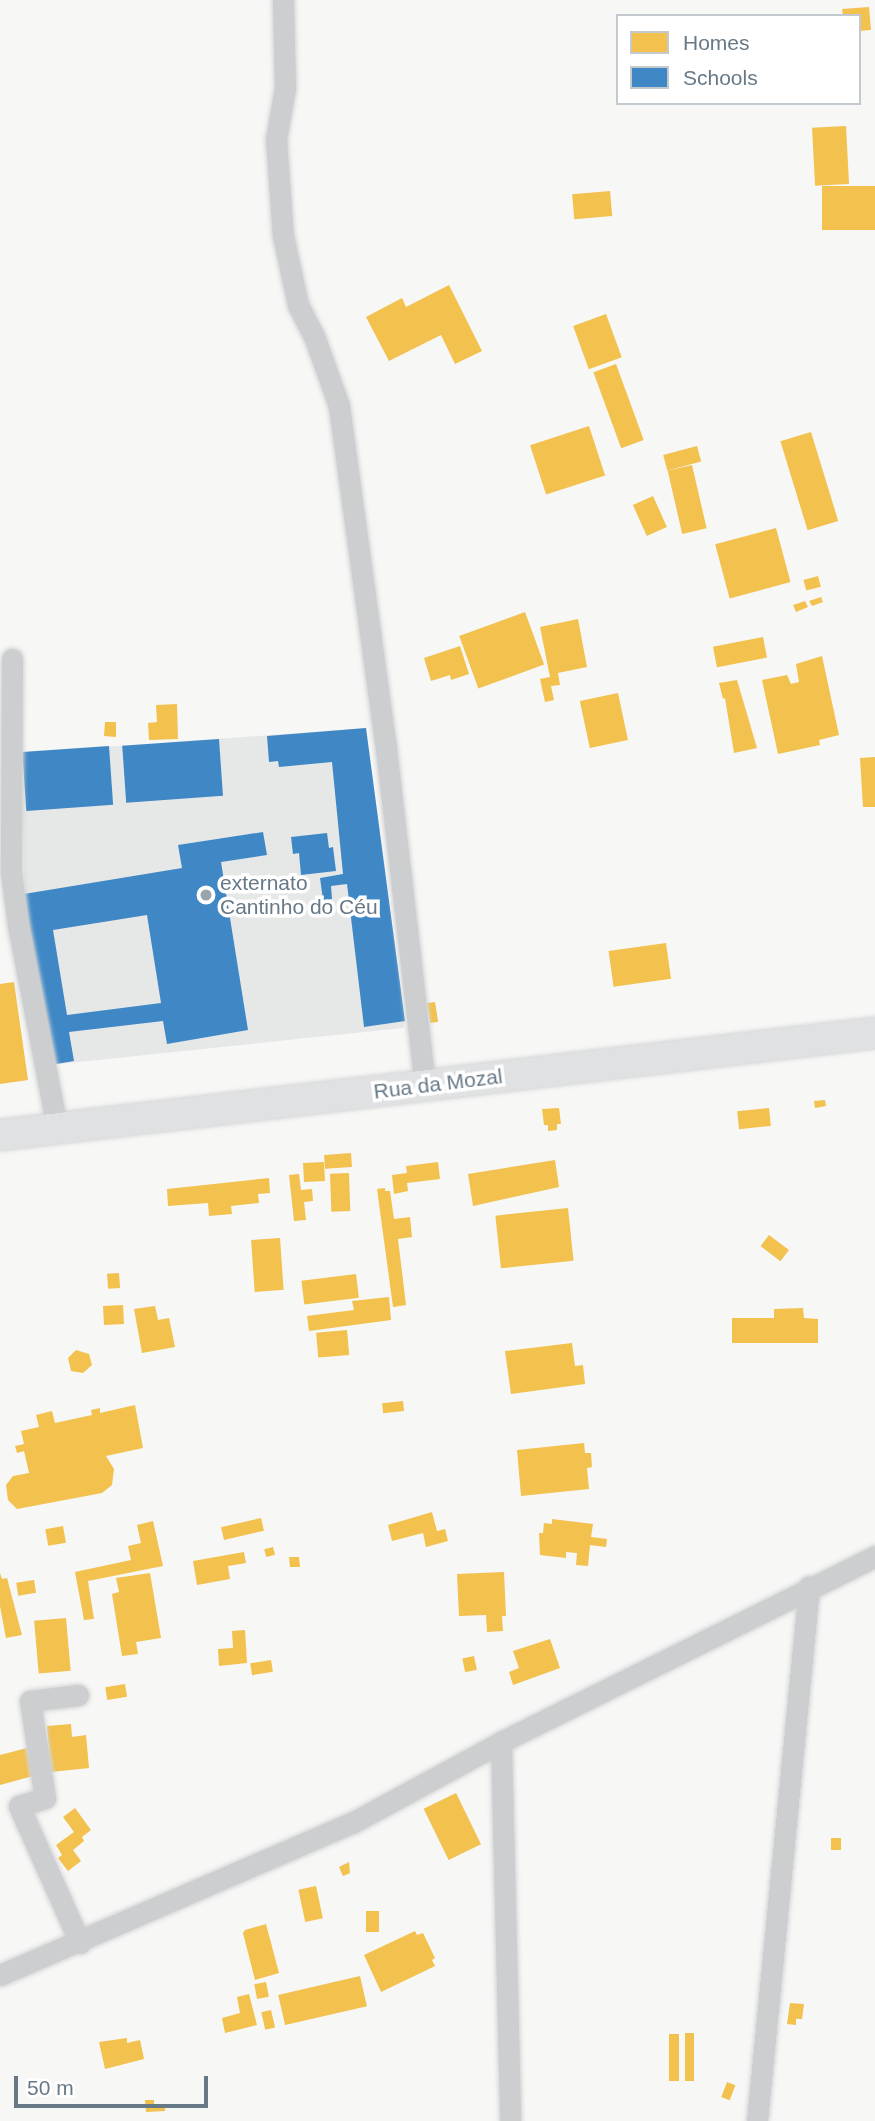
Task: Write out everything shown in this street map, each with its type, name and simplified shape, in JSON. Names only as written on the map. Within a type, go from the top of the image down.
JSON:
[{"type":"main road","name":"Rua da Mozal","points":[[0,1135],[875,1033]]},
{"type":"street","points":[[283,0],[285,89],[276,150],[283,236],[298,305],[314,336],[339,406],[385,740],[425,1086]]},
{"type":"street","points":[[12,659],[10,872],[57,1128]]},
{"type":"street","points":[[0,1975],[80,1943],[352,1823],[501,1742],[875,1556]]},
{"type":"street","points":[[758,2121],[809,1587]]},
{"type":"street","points":[[78,1695],[30,1700],[45,1798],[19,1806],[80,1943]]},
{"type":"street","points":[[501,1742],[510,2121]]},
{"type":"shaded area","name":"externato Cantinho do Céu","points":[[366,728],[405,1021],[403,1028],[50,1065],[24,894],[22,753]]},
{"type":"building: Homes","points":[[869,7],[871,30],[861,31],[861,14],[843,14],[842,9]]},
{"type":"building: Homes","points":[[846,126],[849,184],[815,186],[812,128]]},
{"type":"building: Homes","points":[[822,186],[875,186],[875,230],[822,230]]},
{"type":"building: Homes","points":[[610,191],[612,216],[574,219],[572,194]]},
{"type":"building: Homes","points":[[449,285],[482,351],[455,364],[441,335],[389,361],[366,317],[402,298],[406,307]]},
{"type":"building: Homes","points":[[606,314],[622,357],[589,369],[573,326]]},
{"type":"building: Homes","points":[[616,364],[644,440],[621,448],[593,372]]},
{"type":"building: Homes","points":[[589,426],[605,475],[546,495],[530,445]]},
{"type":"building: Homes","points":[[811,432],[838,521],[808,530],[780,441]]},
{"type":"building: Homes","points":[[697,446],[701,461],[667,471],[663,455]]},
{"type":"building: Homes","points":[[692,465],[707,528],[682,534],[668,471]]},
{"type":"building: Homes","points":[[653,496],[667,527],[647,536],[633,505]]},
{"type":"building: Homes","points":[[776,528],[790,582],[730,598],[715,544]]},
{"type":"building: Homes","points":[[818,576],[821,587],[806,591],[804,580]]},
{"type":"building: Homes","points":[[821,597],[823,602],[812,606],[809,601]]},
{"type":"building: Homes","points":[[805,601],[808,607],[796,612],[793,605]]},
{"type":"building: Homes","points":[[525,612],[544,665],[478,689],[459,636]]},
{"type":"building: Homes","points":[[578,619],[587,667],[558,673],[560,685],[551,686],[554,700],[545,702],[540,679],[550,677],[540,627]]},
{"type":"building: Homes","points":[[763,637],[767,658],[717,667],[713,647]]},
{"type":"building: Homes","points":[[460,646],[469,674],[451,680],[450,675],[431,681],[424,658]]},
{"type":"building: Homes","points":[[822,656],[839,735],[819,740],[820,745],[778,754],[762,680],[787,675],[791,684],[799,682],[796,664]]},
{"type":"building: Homes","points":[[737,680],[757,748],[734,753],[725,698],[723,699],[719,683]]},
{"type":"building: Homes","points":[[618,693],[628,740],[590,748],[580,701]]},
{"type":"building: Homes","points":[[177,704],[178,739],[149,740],[148,723],[157,722],[156,705]]},
{"type":"building: Homes","points":[[105,722],[116,722],[116,737],[104,736]]},
{"type":"building: Homes","points":[[875,757],[875,807],[863,807],[860,758]]},
{"type":"building: Homes","points":[[666,943],[671,979],[614,987],[609,951]]},
{"type":"building: Homes","points":[[14,982],[28,1080],[0,1084],[0,984]]},
{"type":"building: Homes","points":[[435,1002],[438,1022],[430,1023],[427,1003]]},
{"type":"building: Homes","points":[[825,1100],[826,1106],[815,1108],[814,1101]]},
{"type":"building: Homes","points":[[559,1108],[561,1124],[557,1124],[557,1130],[548,1131],[548,1125],[544,1125],[542,1109]]},
{"type":"building: Homes","points":[[769,1108],[771,1126],[739,1129],[737,1111]]},
{"type":"building: Homes","points":[[351,1153],[352,1167],[325,1169],[324,1155]]},
{"type":"building: Homes","points":[[555,1160],[559,1187],[473,1206],[468,1174]]},
{"type":"building: Homes","points":[[324,1162],[325,1181],[304,1182],[303,1163]]},
{"type":"building: Homes","points":[[438,1162],[440,1179],[407,1183],[408,1191],[394,1194],[392,1175],[407,1173],[406,1166]]},
{"type":"building: Homes","points":[[349,1173],[350,1211],[331,1212],[330,1174]]},
{"type":"building: Homes","points":[[299,1174],[301,1190],[312,1189],[313,1201],[304,1202],[306,1220],[294,1221],[289,1175]]},
{"type":"building: Homes","points":[[269,1178],[270,1193],[258,1194],[259,1203],[231,1206],[232,1214],[209,1216],[208,1203],[168,1206],[167,1189]]},
{"type":"building: Homes","points":[[385,1188],[385,1191],[390,1191],[394,1219],[410,1217],[412,1237],[398,1239],[406,1305],[393,1307],[377,1189]]},
{"type":"building: Homes","points":[[568,1208],[574,1261],[501,1268],[495,1216]]},
{"type":"building: Homes","points":[[769,1235],[789,1250],[781,1261],[761,1246]]},
{"type":"building: Homes","points":[[280,1238],[284,1290],[255,1292],[251,1240]]},
{"type":"building: Homes","points":[[119,1273],[120,1288],[108,1289],[107,1274]]},
{"type":"building: Homes","points":[[356,1274],[359,1298],[304,1305],[301,1281]]},
{"type":"building: Homes","points":[[389,1297],[391,1320],[309,1331],[307,1316],[354,1310],[352,1301]]},
{"type":"building: Homes","points":[[123,1305],[124,1324],[104,1325],[103,1306]]},
{"type":"building: Homes","points":[[155,1306],[158,1320],[169,1318],[175,1347],[142,1353],[134,1309]]},
{"type":"building: Homes","points":[[803,1308],[804,1318],[818,1319],[818,1343],[732,1343],[732,1318],[774,1318],[774,1309]]},
{"type":"building: Homes","points":[[347,1330],[349,1355],[318,1358],[316,1333]]},
{"type":"building: Homes","points":[[572,1343],[575,1366],[583,1365],[585,1384],[511,1394],[505,1351]]},
{"type":"building: Homes","points":[[76,1350],[89,1354],[92,1365],[83,1373],[71,1371],[68,1358]]},
{"type":"building: Homes","points":[[403,1401],[404,1411],[383,1413],[382,1403]]},
{"type":"building: Homes","points":[[135,1405],[143,1448],[106,1456],[114,1469],[112,1485],[102,1493],[17,1509],[8,1500],[6,1485],[13,1476],[29,1473],[24,1451],[17,1453],[15,1446],[24,1444],[21,1431],[39,1427],[36,1415],[52,1411],[55,1423],[92,1415],[91,1410],[100,1408],[100,1413]]},
{"type":"building: Homes","points":[[584,1443],[585,1453],[591,1453],[592,1467],[587,1468],[589,1489],[521,1496],[517,1450]]},
{"type":"building: Homes","points":[[432,1512],[437,1531],[445,1529],[448,1541],[426,1547],[423,1533],[392,1541],[388,1525]]},
{"type":"building: Homes","points":[[261,1518],[264,1531],[224,1540],[221,1527]]},
{"type":"building: Homes","points":[[552,1519],[593,1524],[591,1537],[607,1539],[606,1547],[590,1545],[588,1566],[576,1565],[577,1553],[566,1552],[566,1558],[540,1555],[539,1533],[543,1533],[544,1523],[552,1524]]},
{"type":"building: Homes","points":[[153,1521],[163,1566],[88,1581],[94,1619],[84,1620],[75,1572],[131,1560],[128,1546],[141,1543],[137,1525]]},
{"type":"building: Homes","points":[[63,1526],[66,1543],[48,1546],[45,1529]]},
{"type":"building: Homes","points":[[273,1547],[275,1555],[266,1557],[264,1549]]},
{"type":"building: Homes","points":[[244,1552],[246,1563],[228,1566],[230,1579],[197,1585],[193,1561]]},
{"type":"building: Homes","points":[[289,1557],[299,1557],[300,1567],[290,1567]]},
{"type":"building: Homes","points":[[504,1572],[506,1616],[502,1616],[503,1631],[487,1632],[486,1615],[459,1616],[457,1574]]},
{"type":"building: Homes","points":[[0,1573],[2,1579],[7,1578],[22,1635],[6,1638],[0,1606]]},
{"type":"building: Homes","points":[[150,1573],[161,1638],[136,1642],[138,1654],[122,1656],[112,1594],[119,1592],[116,1578]]},
{"type":"building: Homes","points":[[34,1580],[36,1593],[18,1596],[16,1583]]},
{"type":"building: Homes","points":[[66,1618],[71,1671],[39,1674],[34,1621]]},
{"type":"building: Homes","points":[[245,1630],[247,1663],[219,1666],[218,1649],[233,1648],[232,1631]]},
{"type":"building: Homes","points":[[550,1639],[560,1668],[513,1685],[509,1672],[519,1668],[513,1651]]},
{"type":"building: Homes","points":[[474,1656],[477,1670],[465,1672],[462,1658]]},
{"type":"building: Homes","points":[[271,1660],[273,1672],[252,1675],[250,1663]]},
{"type":"building: Homes","points":[[125,1684],[127,1697],[107,1700],[105,1687]]},
{"type":"building: Homes","points":[[71,1724],[72,1737],[86,1735],[89,1768],[51,1772],[47,1726]]},
{"type":"building: Homes","points":[[27,1748],[33,1776],[0,1785],[0,1755]]},
{"type":"building: Homes","points":[[456,1793],[481,1844],[449,1860],[424,1809]]},
{"type":"building: Homes","points":[[75,1808],[91,1830],[82,1837],[84,1841],[73,1850],[81,1861],[68,1871],[58,1858],[62,1855],[56,1845],[74,1832],[63,1817]]},
{"type":"building: Homes","points":[[831,1838],[841,1838],[841,1850],[831,1850]]},
{"type":"building: Homes","points":[[349,1862],[350,1873],[343,1876],[339,1867]]},
{"type":"building: Homes","points":[[316,1886],[323,1918],[305,1922],[298,1890]]},
{"type":"building: Homes","points":[[366,1911],[379,1911],[379,1932],[366,1932]]},
{"type":"building: Homes","points":[[266,1924],[279,1973],[255,1980],[243,1933]]},
{"type":"building: Homes","points":[[415,1931],[417,1935],[423,1933],[435,1958],[432,1960],[435,1966],[381,1992],[364,1955]]},
{"type":"building: Homes","points":[[360,1976],[367,2006],[285,2025],[278,1995]]},
{"type":"building: Homes","points":[[266,1982],[269,1997],[257,1999],[254,1984]]},
{"type":"building: Homes","points":[[249,1994],[257,2025],[225,2033],[222,2018],[240,2013],[237,1997]]},
{"type":"building: Homes","points":[[790,2003],[804,2004],[802,2019],[796,2019],[796,2025],[787,2024]]},
{"type":"building: Homes","points":[[271,2010],[275,2028],[265,2030],[261,2012]]},
{"type":"building: Homes","points":[[685,2033],[694,2033],[694,2081],[685,2081]]},
{"type":"building: Homes","points":[[669,2034],[679,2034],[679,2081],[669,2081]]},
{"type":"building: Homes","points":[[127,2038],[127,2043],[140,2040],[144,2059],[105,2069],[99,2042]]},
{"type":"building: Homes","points":[[727,2082],[735,2085],[730,2100],[721,2097]]},
{"type":"building: Homes","points":[[145,2100],[154,2100],[154,2107],[165,2107],[165,2111],[146,2112]]},
{"type":"building: Schools","points":[[366,728],[405,1021],[364,1027],[347,884],[331,886],[332,899],[323,900],[320,878],[343,874],[332,762],[279,767],[278,761],[269,762],[267,736]]},
{"type":"building: Schools","points":[[219,739],[223,796],[126,803],[122,746]]},
{"type":"building: Schools","points":[[109,746],[113,805],[26,811],[22,752]]},
{"type":"building: Schools","points":[[263,832],[267,855],[221,862],[248,1030],[167,1044],[163,1021],[69,1032],[74,1061],[50,1065],[24,894],[182,868],[178,845]],"holes":[[[147,915],[161,1003],[67,1015],[53,930]]]},
{"type":"building: Schools","points":[[327,833],[329,848],[333,847],[336,871],[301,875],[299,853],[293,854],[291,837]]},
{"type":"place","name":"externato Cantinho do Céu","points":[[206,895]]}]
